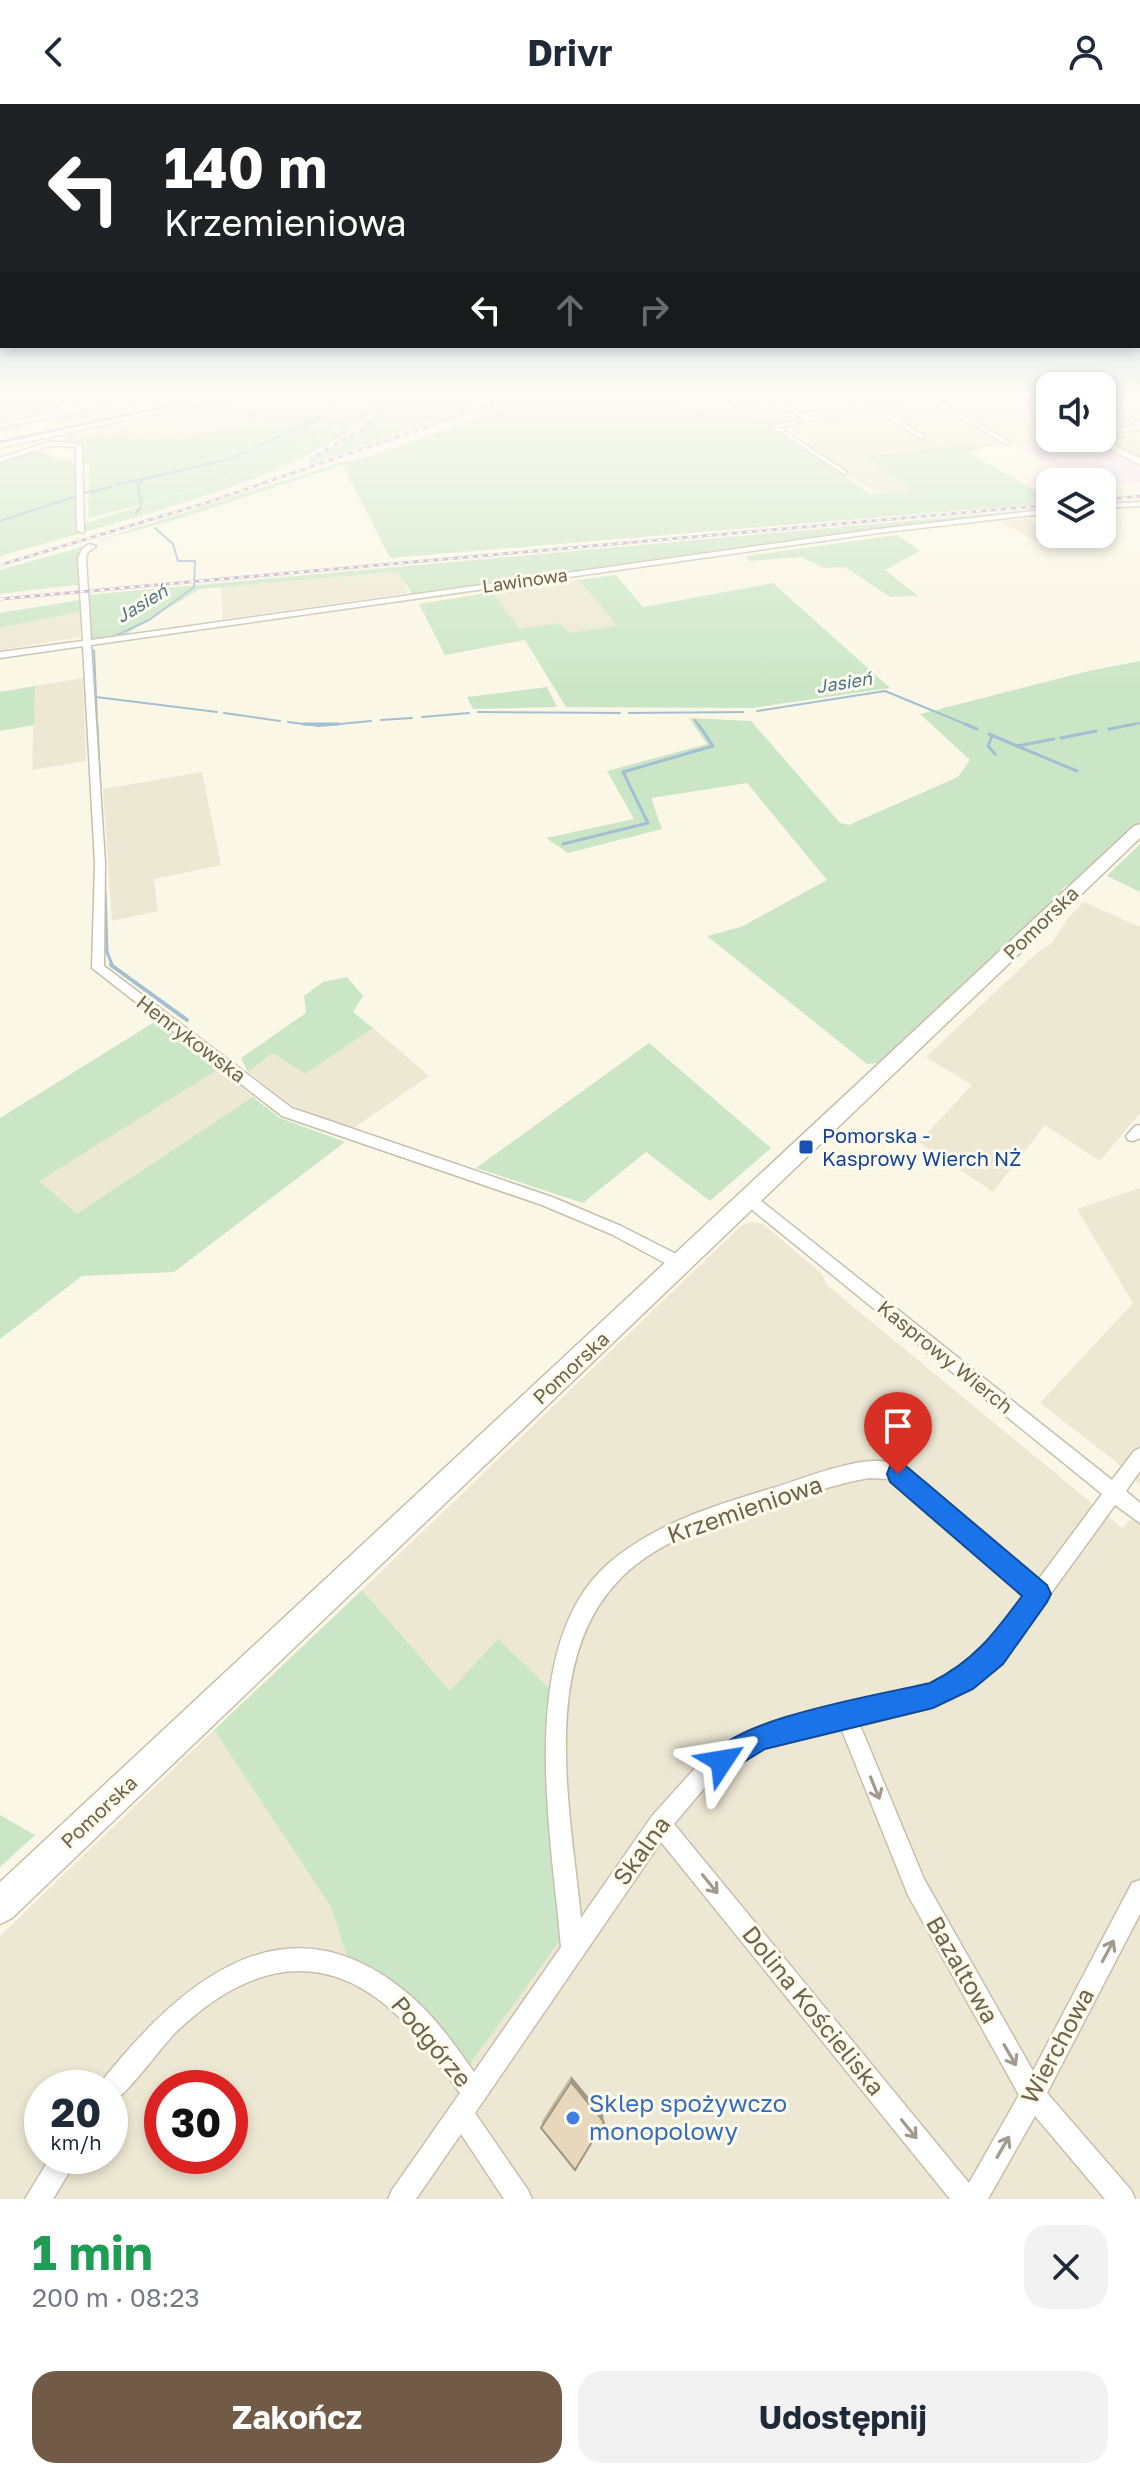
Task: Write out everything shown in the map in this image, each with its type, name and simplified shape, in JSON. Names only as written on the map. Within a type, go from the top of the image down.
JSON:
[{"type":"street","points":[[80,491],[81,531]]},
{"type":"street","points":[[1116,505],[1140,504]]},
{"type":"street","name":"Lawinowa","points":[[0,655],[878,531],[1036,513]]},
{"type":"street","name":"Henrykowska","points":[[92,546],[82,558],[100,863],[98,968],[287,1112],[561,1207],[616,1230],[681,1264]]},
{"type":"street","name":"Pomorska","points":[[0,1906],[1140,829]]},
{"type":"street","name":"Kasprowy Wierch","points":[[750,1200],[1140,1514]]},
{"type":"street","name":"Skalna","points":[[401,2199],[660,1824],[704,1773],[760,1737],[933,1695],[963,1680],[994,1655],[1140,1457]]},
{"type":"street","name":"Krzemieniowa","points":[[573,1948],[556,1761],[557,1714],[565,1665],[575,1630],[589,1601],[611,1576],[638,1554],[678,1530],[723,1513],[851,1473],[885,1470],[913,1483],[1039,1594]]},
{"type":"street","name":"Bazaltowa","points":[[846,1715],[916,1887],[1033,2095],[1122,2199]]},
{"type":"street","name":"Dolina Kościeliska","points":[[660,1824],[966,2199]]},
{"type":"street","name":"Wierchowa","points":[[974,2199],[1033,2095],[1140,1891]]},
{"type":"street","name":"Podgórze","points":[[126,2070],[146,2043],[196,1999],[226,1979],[261,1962],[293,1958],[336,1963],[390,1993],[418,2020],[468,2103],[519,2199]]},
{"type":"street","points":[[38,2199],[54,2174]]},
{"type":"shaded area","points":[[871,491],[913,491],[877,495]]},
{"type":"shaded area","points":[[1027,518],[1036,524],[1036,542],[1001,522]]},
{"type":"shaded area","points":[[398,572],[409,593],[223,619],[221,587]]},
{"type":"shaded area","points":[[578,580],[617,625],[568,633],[560,623],[519,630],[493,592]]},
{"type":"shaded area","points":[[81,611],[80,637],[0,650],[0,628]]},
{"type":"shaded area","points":[[83,678],[86,761],[32,770],[35,686]]},
{"type":"shaded area","points":[[202,772],[221,865],[154,879],[158,911],[112,921],[103,789]]},
{"type":"shaded area","points":[[1084,902],[1140,927],[1140,1113],[1100,1161],[1045,1125],[993,1192],[919,1142],[972,1085],[926,1057],[1039,951],[1051,944],[1068,918]]},
{"type":"shaded area","points":[[373,1028],[429,1076],[352,1129],[292,1105],[248,1072],[273,1053],[305,1074]]},
{"type":"shaded area","points":[[220,1068],[253,1097],[77,1215],[38,1181]]},
{"type":"shaded area","points":[[1140,1188],[1140,1485],[1115,1461],[1040,1403],[1133,1303],[1077,1209]]},
{"type":"shaded area","points":[[752,1222],[763,1224],[821,1273],[828,1286],[1122,1528],[1140,1511],[1140,2199],[0,2199],[0,1936],[214,1730],[331,1907],[348,1960],[414,2001],[470,2064],[450,1691],[362,1590],[742,1225]]},
{"type":"green space","points":[[0,491],[77,491],[83,524],[188,491],[217,491],[0,556]]},
{"type":"green space","points":[[89,491],[188,491],[152,501],[88,518]]},
{"type":"green space","points":[[252,491],[264,491],[175,520],[96,541]]},
{"type":"green space","points":[[356,491],[865,491],[871,495],[906,491],[1035,491],[1036,504],[390,558]]},
{"type":"green space","points":[[1036,509],[413,595],[397,572],[200,589],[129,632],[131,635],[94,640],[89,638],[89,610],[0,628],[0,613],[86,599],[86,595]]},
{"type":"green space","points":[[897,535],[920,551],[885,570],[918,596],[890,597],[845,567],[824,568],[801,557],[749,561],[746,556]]},
{"type":"green space","points":[[85,546],[80,554],[83,584],[0,594],[0,570]]},
{"type":"green space","points":[[616,575],[643,607],[773,583],[890,688],[752,708],[566,707],[525,640],[445,655],[419,604],[493,592],[519,629],[560,623],[569,633],[617,625],[578,580]]},
{"type":"green space","points":[[1140,661],[1140,823],[1088,872],[1062,889],[1058,900],[884,1063],[867,1064],[707,936],[741,927],[827,880],[747,783],[651,798],[662,829],[568,853],[546,838],[634,819],[607,771],[707,744],[689,718],[751,721],[840,823],[849,825],[958,777],[970,760],[920,714]]},
{"type":"green space","points":[[35,686],[34,725],[0,731],[0,692]]},
{"type":"green space","points":[[547,687],[557,707],[473,709],[467,697]]},
{"type":"green space","points":[[1140,844],[1140,892],[1107,876]]},
{"type":"green space","points":[[347,977],[363,996],[353,1012],[373,1028],[305,1074],[273,1053],[248,1072],[241,1058],[306,1013],[304,996],[323,982]]},
{"type":"green space","points":[[156,1021],[220,1068],[39,1181],[77,1214],[253,1097],[280,1118],[345,1142],[174,1272],[82,1276],[0,1339],[0,1118]]},
{"type":"green space","points":[[649,1043],[771,1148],[710,1201],[646,1152],[583,1203],[476,1168]]},
{"type":"green space","points":[[362,1590],[450,1691],[498,1639],[555,1694],[567,1931],[469,2065],[414,2001],[348,1960],[331,1907],[214,1730]]},
{"type":"green space","points":[[0,1815],[35,1835],[0,1867]]},
{"type":"building","name":"Sklep spożywczo monopolowy","points":[[571,2082],[604,2122],[575,2170],[541,2128]]},
{"type":"waterway","points":[[85,493],[95,491]]},
{"type":"waterway","points":[[139,491],[141,505]]},
{"type":"waterway","points":[[0,521],[74,497]]},
{"type":"waterway","points":[[136,513],[141,507]]},
{"type":"waterway","name":"Jasień","points":[[113,637],[149,620],[194,587],[195,561],[178,561],[173,544],[155,528]]},
{"type":"waterway","name":"Jasień","points":[[94,650],[96,697]]},
{"type":"waterway","name":"Jasień","points":[[757,711],[885,691],[970,726]]},
{"type":"waterway","name":"Jasień","points":[[96,697],[217,712]]},
{"type":"waterway","points":[[96,697],[97,726]]},
{"type":"waterway","name":"Jasień","points":[[478,712],[620,713]]},
{"type":"waterway","name":"Jasień","points":[[629,713],[743,712]]},
{"type":"waterway","name":"Jasień","points":[[224,713],[280,721]]},
{"type":"waterway","name":"Jasień","points":[[422,717],[469,713]]},
{"type":"waterway","name":"Jasień","points":[[381,720],[412,718]]},
{"type":"waterway","points":[[695,720],[699,726]]},
{"type":"waterway","name":"Jasień","points":[[288,722],[319,726],[371,721]]},
{"type":"waterway","name":"Jasień","points":[[1124,726],[1140,723]]},
{"type":"waterway","points":[[97,724],[100,790]]},
{"type":"waterway","name":"Jasień","points":[[304,724],[339,724]]},
{"type":"waterway","points":[[563,844],[648,823],[623,772],[713,746],[698,724]]},
{"type":"waterway","name":"Jasień","points":[[965,724],[977,729]]},
{"type":"waterway","name":"Jasień","points":[[1109,729],[1135,724]]},
{"type":"waterway","name":"Jasień","points":[[1061,738],[1096,731]]},
{"type":"waterway","name":"Jasień","points":[[989,734],[1017,746]]},
{"type":"waterway","points":[[992,736],[988,746],[995,754]]},
{"type":"waterway","name":"Jasień","points":[[1017,746],[1054,739]]},
{"type":"waterway","points":[[1017,746],[1077,771]]},
{"type":"waterway","points":[[105,891],[107,952],[113,966]]},
{"type":"waterway","points":[[113,966],[187,1020]]},
{"type":"railway","points":[[0,565],[241,491]]},
{"type":"railway","points":[[1116,499],[1140,496]]},
{"type":"railway","points":[[0,599],[1036,506]]},
{"type":"place","name":"Pomorska - Kasprowy Wierch NŻ","points":[[806,1147]]},
{"type":"place","name":"Sklep spożywczo monopolowy","points":[[573,2118]]},
{"type":"route","points":[[722,1761],[760,1737],[933,1695],[963,1680],[994,1655],[1039,1594],[913,1483],[898,1474]]}]
